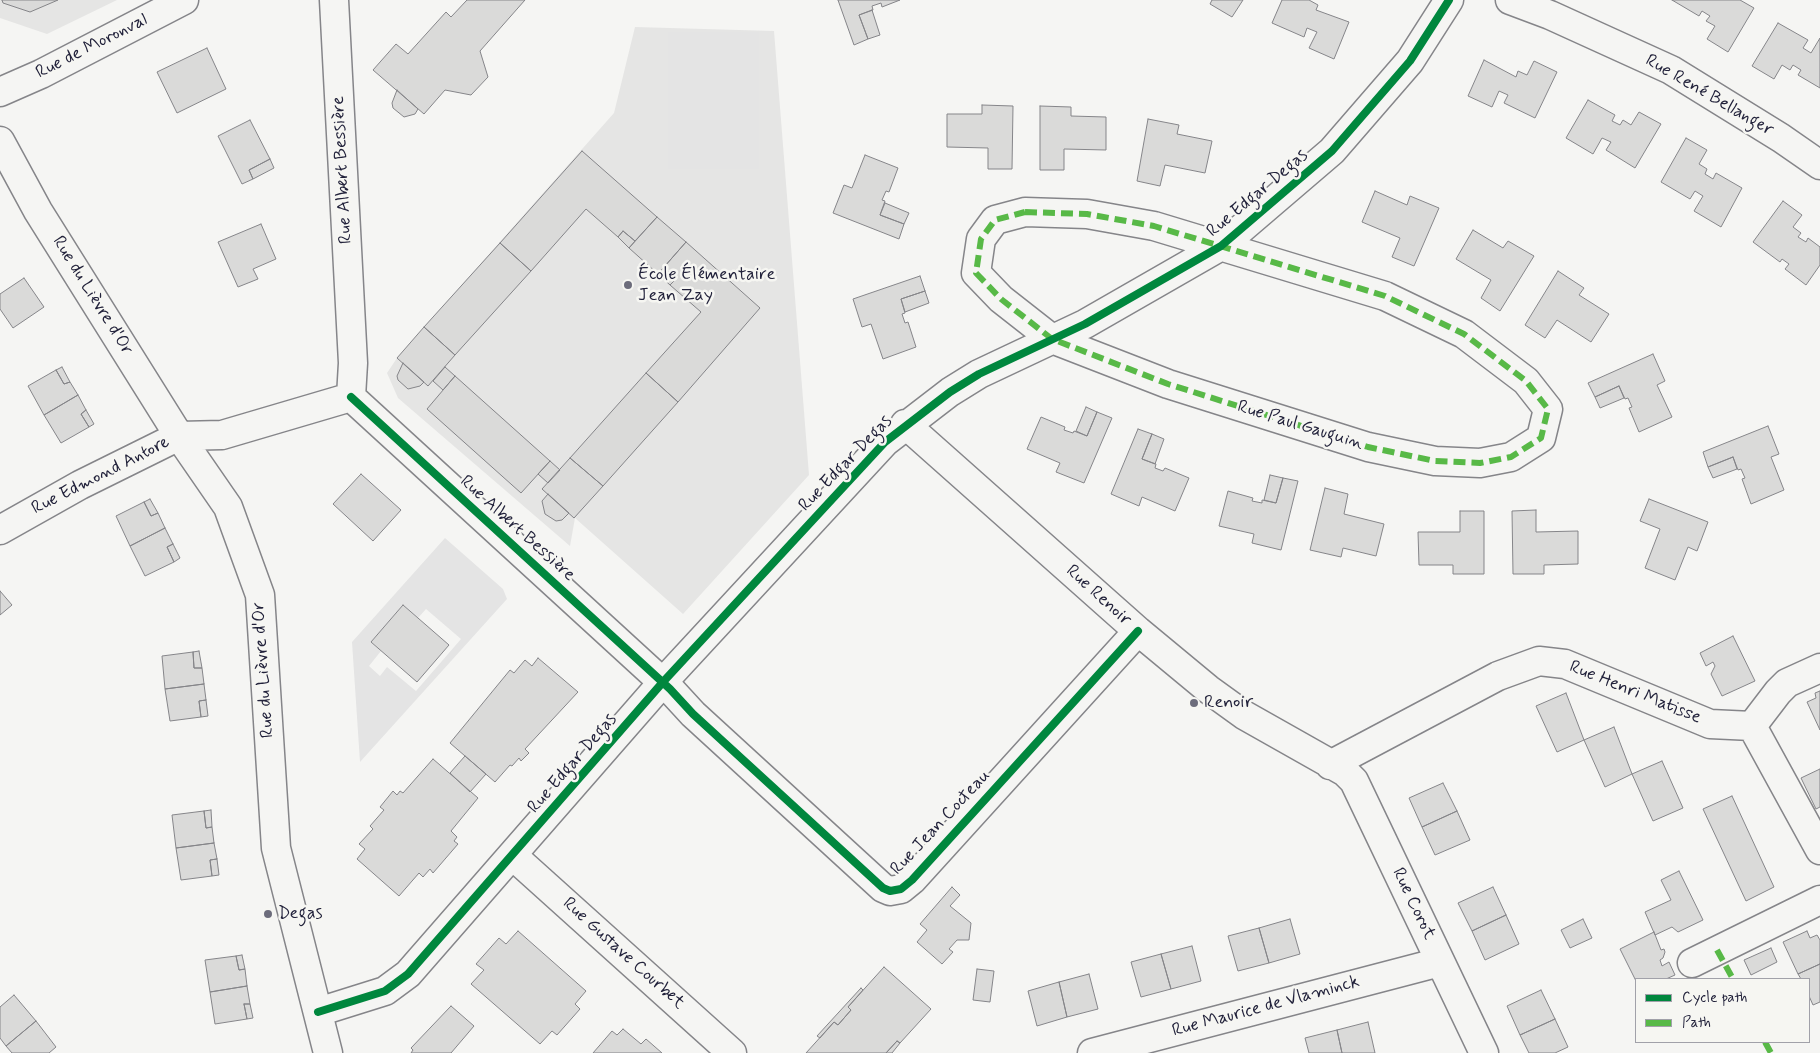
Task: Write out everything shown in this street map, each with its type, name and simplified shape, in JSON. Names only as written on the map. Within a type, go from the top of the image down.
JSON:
[{"type":"street","name":"Rue de Moronval","points":[[0,92],[42,74],[184,0]]},
{"type":"street","name":"Rue Albert Bessière","points":[[334,0],[353,363],[351,397],[663,682]]},
{"type":"street","name":"Rue Edgar Degas","points":[[318,1012],[385,991],[395,986],[663,682],[867,460],[905,424],[979,374],[1085,324],[1221,246],[1332,151],[1410,61],[1448,0]]},
{"type":"street","name":"Rue René Bellanger","points":[[1510,0],[1550,15],[1671,70],[1781,138],[1820,165]]},
{"type":"street","name":"Rue du Lièvre d'Or","points":[[0,141],[38,211],[179,436],[228,508],[260,595],[276,848],[328,1053]]},
{"type":"street","name":"Rue Paul Gauguin","points":[[1025,212],[1087,214],[1154,226],[1221,246],[1385,296],[1464,334],[1526,381],[1548,409],[1541,438],[1511,457],[1480,463],[1435,461],[1368,447],[1168,384],[1052,339],[1001,299],[976,272],[981,239],[995,220],[1025,212]]},
{"type":"street","name":"Rue Edmond Antore","points":[[0,530],[80,485],[179,436],[222,435],[351,397]]},
{"type":"street","name":"Rue Renoir","points":[[905,424],[1138,631],[1208,689],[1244,715],[1330,765]]},
{"type":"street","name":"Rue Jean Cocteau","points":[[663,682],[693,714],[883,888],[894,891],[904,888],[912,880],[1138,631]]},
{"type":"street","name":"Rue Henri Matisse","points":[[1330,765],[1498,676],[1539,661],[1565,664],[1710,724],[1752,726]]},
{"type":"street","points":[[1820,668],[1788,683],[1778,692],[1752,726],[1820,850]]},
{"type":"street","name":"Rue Corot","points":[[1330,765],[1345,772],[1354,781],[1484,1053]]},
{"type":"street","name":"Rue Gustave Courbet","points":[[512,855],[732,1053]]},
{"type":"street","points":[[1692,963],[1820,900]]},
{"type":"street","name":"Rue Maurice de Vlaminck","points":[[1092,1053],[1440,962]]},
{"type":"shaded area","points":[[0,0],[117,0],[47,34],[0,18]]},
{"type":"shaded area","name":"École Élémentaire Jean Zay","points":[[635,27],[774,31],[809,475],[683,614],[575,518],[570,546],[398,398],[387,373],[397,358],[614,113]]},
{"type":"shaded area","points":[[668,32],[759,32],[759,169],[668,169]]},
{"type":"shaded area","points":[[445,538],[503,589],[507,599],[360,762],[352,642]],"holes":[[[403,605],[418,618],[426,609],[461,639],[416,691],[387,667],[380,676],[369,666],[381,651],[371,642]]]},
{"type":"building","points":[[2,0],[58,0],[30,12],[3,3]]},
{"type":"building","points":[[467,0],[525,0],[480,51],[488,77],[471,95],[445,90],[424,114],[373,70],[396,44],[408,54],[446,12],[451,17]]},
{"type":"building","points":[[838,0],[900,0],[882,7],[881,3],[872,6],[873,10],[859,15],[868,39],[854,45]]},
{"type":"building","points":[[1212,0],[1243,0],[1232,17],[1210,4]]},
{"type":"building","points":[[1282,0],[1309,0],[1318,5],[1316,10],[1349,22],[1334,59],[1309,48],[1317,32],[1307,28],[1304,37],[1272,23]]},
{"type":"building","points":[[1672,0],[1740,0],[1754,8],[1728,52],[1707,39],[1715,26],[1706,21],[1710,16],[1702,11],[1699,16]]},
{"type":"building","points":[[872,10],[880,35],[868,39],[859,15]]},
{"type":"building","points":[[1778,23],[1808,40],[1803,48],[1811,53],[1820,38],[1820,88],[1798,75],[1801,70],[1793,65],[1790,70],[1782,65],[1774,79],[1752,66]]},
{"type":"building","points":[[207,48],[226,89],[177,113],[157,72]]},
{"type":"building","points":[[1484,60],[1516,77],[1518,71],[1527,75],[1534,61],[1557,72],[1535,118],[1504,103],[1508,95],[1499,91],[1492,107],[1468,96]]},
{"type":"building","points":[[397,90],[418,109],[415,114],[404,117],[393,108],[392,103]]},
{"type":"building","points":[[1588,100],[1615,115],[1612,121],[1620,125],[1623,120],[1631,125],[1639,112],[1661,124],[1635,168],[1606,150],[1611,142],[1602,138],[1593,154],[1566,138]]},
{"type":"building","points":[[982,105],[1013,106],[1012,169],[988,169],[988,148],[947,147],[947,114],[982,114]]},
{"type":"building","points":[[1040,106],[1071,107],[1071,116],[1106,117],[1106,150],[1064,149],[1064,170],[1040,170]]},
{"type":"building","points":[[1148,119],[1179,125],[1177,134],[1212,141],[1205,173],[1165,165],[1160,186],[1137,181]]},
{"type":"building","points":[[250,120],[270,159],[249,170],[253,179],[242,184],[218,136]]},
{"type":"building","points":[[1686,138],[1707,150],[1699,164],[1707,169],[1705,174],[1713,179],[1716,173],[1742,188],[1721,227],[1694,211],[1703,196],[1695,191],[1690,199],[1661,182]]},
{"type":"building","points":[[582,151],[657,217],[635,241],[623,231],[618,237],[586,209],[531,271],[500,243]]},
{"type":"building","points":[[865,155],[898,168],[889,192],[886,191],[882,200],[885,201],[880,215],[904,224],[899,239],[833,213],[844,185],[852,188]]},
{"type":"building","points":[[270,159],[274,168],[253,179],[249,170]]},
{"type":"building","points":[[1375,191],[1407,205],[1410,196],[1439,208],[1414,266],[1392,257],[1400,238],[1362,222]]},
{"type":"building","points":[[1783,201],[1802,215],[1793,227],[1801,233],[1798,237],[1806,242],[1808,238],[1820,247],[1820,265],[1806,285],[1785,269],[1789,264],[1782,259],[1780,262],[1753,242]]},
{"type":"building","points":[[885,203],[909,213],[904,224],[880,215]]},
{"type":"building","points":[[657,217],[686,242],[658,274],[629,248]]},
{"type":"building","points":[[261,224],[276,259],[253,269],[258,279],[238,287],[218,242]]},
{"type":"building","points":[[1473,230],[1503,248],[1508,241],[1534,256],[1500,311],[1481,298],[1491,280],[1456,259]]},
{"type":"building","points":[[623,231],[635,241],[629,248],[618,237]]},
{"type":"building","points":[[686,242],[760,308],[678,402],[646,373],[701,312],[670,285],[676,279],[664,267]]},
{"type":"building","points":[[500,243],[531,271],[455,355],[424,327]]},
{"type":"building","points":[[664,267],[676,279],[670,285],[658,274]]},
{"type":"building","points":[[1558,271],[1584,288],[1579,295],[1609,314],[1591,342],[1557,320],[1545,338],[1525,325]]},
{"type":"building","points":[[920,276],[925,291],[901,299],[905,313],[902,314],[905,323],[908,322],[916,347],[883,359],[871,324],[862,327],[853,299]]},
{"type":"building","points":[[24,278],[44,307],[13,328],[0,309],[0,294]]},
{"type":"building","points":[[925,291],[929,303],[905,312],[901,299]]},
{"type":"building","points":[[424,327],[455,355],[428,386],[397,358]]},
{"type":"building","points":[[1653,354],[1665,381],[1657,385],[1672,417],[1639,432],[1629,408],[1632,407],[1628,398],[1625,399],[1619,386],[1595,397],[1588,383]]},
{"type":"building","points":[[403,363],[424,382],[420,386],[408,389],[398,380],[397,376]]},
{"type":"building","points":[[62,367],[70,382],[64,384],[56,370]]},
{"type":"building","points":[[445,367],[455,376],[443,390],[433,381]]},
{"type":"building","points":[[56,370],[64,384],[70,382],[78,395],[44,415],[28,386]]},
{"type":"building","points":[[646,373],[678,402],[603,486],[570,458]]},
{"type":"building","points":[[455,376],[550,461],[521,493],[427,409]]},
{"type":"building","points":[[1619,386],[1624,398],[1600,408],[1595,397]]},
{"type":"building","points":[[78,395],[86,410],[81,414],[89,427],[61,443],[44,415]]},
{"type":"building","points":[[1086,407],[1097,412],[1087,436],[1076,431]]},
{"type":"building","points":[[86,410],[94,424],[89,427],[81,414]]},
{"type":"building","points":[[1097,412],[1112,418],[1084,483],[1056,472],[1060,463],[1027,449],[1041,417],[1065,427],[1064,430],[1073,433],[1074,431],[1087,436]]},
{"type":"building","points":[[1768,426],[1779,454],[1771,457],[1784,490],[1751,504],[1742,479],[1745,478],[1741,469],[1738,470],[1733,457],[1708,467],[1703,452]]},
{"type":"building","points":[[1138,429],[1152,434],[1142,459],[1156,464],[1155,468],[1163,471],[1165,468],[1189,478],[1175,511],[1142,497],[1139,506],[1111,494]]},
{"type":"building","points":[[1152,434],[1164,439],[1155,464],[1142,459]]},
{"type":"building","points":[[1733,457],[1737,469],[1713,478],[1708,467]]},
{"type":"building","points":[[570,458],[603,486],[574,518],[542,489]]},
{"type":"building","points":[[550,461],[560,470],[548,483],[538,474]]},
{"type":"building","points":[[361,474],[401,510],[373,541],[333,504]]},
{"type":"building","points":[[1270,475],[1283,478],[1276,503],[1264,500]]},
{"type":"building","points":[[1283,478],[1298,481],[1281,550],[1252,543],[1254,534],[1219,526],[1228,491],[1253,498],[1252,501],[1262,503],[1262,500],[1276,503]]},
{"type":"building","points":[[1325,488],[1348,494],[1344,514],[1384,524],[1376,556],[1343,548],[1341,557],[1310,550]]},
{"type":"building","points":[[548,494],[569,513],[562,520],[556,521],[545,514],[542,501]]},
{"type":"building","points":[[150,499],[158,513],[151,516],[144,502]]},
{"type":"building","points":[[1649,499],[1708,522],[1697,551],[1688,547],[1675,580],[1645,568],[1660,529],[1640,521]]},
{"type":"building","points":[[144,502],[151,516],[158,513],[165,528],[130,546],[116,516]]},
{"type":"building","points":[[1536,510],[1536,532],[1578,531],[1578,564],[1544,565],[1544,574],[1513,574],[1512,511]]},
{"type":"building","points":[[1460,511],[1484,511],[1484,574],[1453,574],[1453,565],[1419,565],[1418,532],[1460,532]]},
{"type":"building","points":[[165,528],[173,544],[167,547],[174,562],[145,576],[130,546]]},
{"type":"building","points":[[173,544],[180,558],[174,562],[167,547]]},
{"type":"building","points":[[0,591],[12,605],[0,615]]},
{"type":"building","points":[[403,605],[449,645],[417,682],[371,642]]},
{"type":"building","points":[[1733,636],[1755,681],[1722,696],[1711,674],[1715,666],[1713,662],[1706,666],[1700,653]]},
{"type":"building","points":[[199,651],[202,668],[194,668],[193,652]]},
{"type":"building","points":[[193,652],[194,668],[202,668],[204,684],[165,689],[162,656]]},
{"type":"building","points":[[538,658],[578,692],[525,749],[529,753],[521,761],[519,758],[512,766],[510,765],[495,782],[450,743],[510,670],[514,673],[525,660],[532,666]]},
{"type":"building","points":[[204,684],[206,700],[199,701],[201,717],[170,721],[165,689]]},
{"type":"building","points":[[1820,691],[1820,730],[1807,702],[1816,698],[1815,693]]},
{"type":"building","points":[[1566,693],[1584,740],[1557,752],[1536,706]]},
{"type":"building","points":[[206,700],[208,716],[201,717],[199,701]]},
{"type":"building","points":[[1614,727],[1632,774],[1605,787],[1584,740]]},
{"type":"building","points":[[465,756],[486,774],[470,792],[450,773]]},
{"type":"building","points":[[433,759],[478,798],[451,831],[457,837],[454,841],[458,844],[433,873],[430,869],[423,877],[419,873],[399,896],[357,859],[365,849],[359,844],[373,829],[370,826],[384,810],[380,807],[393,791],[397,795],[400,791],[403,793]]},
{"type":"building","points":[[1662,761],[1683,808],[1653,821],[1632,774]]},
{"type":"building","points":[[1820,769],[1820,807],[1816,809],[1801,778]]},
{"type":"building","points":[[1443,783],[1457,811],[1422,827],[1409,798]]},
{"type":"building","points":[[1732,796],[1774,887],[1746,901],[1703,809]]},
{"type":"building","points":[[211,810],[212,827],[206,828],[204,811]]},
{"type":"building","points":[[204,811],[206,828],[212,827],[214,843],[176,848],[172,815]]},
{"type":"building","points":[[1457,811],[1470,840],[1435,855],[1422,827]]},
{"type":"building","points":[[214,843],[217,859],[210,860],[212,876],[181,880],[176,848]]},
{"type":"building","points":[[217,859],[219,875],[212,876],[210,860]]},
{"type":"building","points":[[1679,871],[1703,920],[1678,932],[1672,927],[1655,935],[1645,912],[1671,900],[1661,880]]},
{"type":"building","points":[[952,887],[960,895],[950,906],[971,923],[969,940],[957,940],[949,949],[953,952],[942,964],[917,942],[927,930],[920,924]]},
{"type":"building","points":[[1493,887],[1506,915],[1472,931],[1458,903]]},
{"type":"building","points":[[1506,915],[1519,944],[1485,960],[1472,931]]},
{"type":"building","points":[[1290,919],[1300,954],[1269,963],[1259,928]]},
{"type":"building","points":[[1583,919],[1592,938],[1570,948],[1561,930]]},
{"type":"building","points":[[1259,928],[1269,963],[1238,971],[1228,936]]},
{"type":"building","points":[[518,931],[586,991],[575,1004],[580,1009],[557,1035],[552,1031],[540,1044],[471,984],[484,970],[476,964],[499,938],[506,944]]},
{"type":"building","points":[[1807,931],[1810,938],[1817,935],[1820,940],[1820,964],[1798,974],[1783,942]]},
{"type":"building","points":[[1654,932],[1661,950],[1664,949],[1665,952],[1660,960],[1662,966],[1669,962],[1675,975],[1668,978],[1635,979],[1620,949]]},
{"type":"building","points":[[1192,946],[1201,981],[1171,989],[1161,954]]},
{"type":"building","points":[[1771,948],[1777,962],[1751,975],[1744,960]]},
{"type":"building","points":[[1161,954],[1171,989],[1141,997],[1131,962]]},
{"type":"building","points":[[242,955],[245,969],[239,970],[236,956]]},
{"type":"building","points":[[236,956],[239,970],[245,969],[247,986],[210,992],[205,960]]},
{"type":"building","points":[[1820,964],[1820,1002],[1813,1005],[1810,998],[1810,978],[1800,978],[1798,974]]},
{"type":"building","points":[[884,967],[931,1009],[900,1043],[897,1041],[886,1053],[806,1053],[834,1022],[838,1025],[851,1010],[848,1007]]},
{"type":"building","points":[[977,969],[994,971],[990,1002],[973,1000]]},
{"type":"building","points":[[1089,974],[1098,1009],[1067,1017],[1059,982]]},
{"type":"building","points":[[1059,982],[1067,1017],[1037,1026],[1028,991]]},
{"type":"building","points":[[247,986],[250,1004],[244,1004],[247,1019],[215,1024],[210,992]]},
{"type":"building","points":[[861,988],[863,990],[848,1007],[851,1010],[838,1025],[834,1022],[820,1038],[817,1036]]},
{"type":"building","points":[[1541,990],[1555,1019],[1520,1035],[1507,1006]]},
{"type":"building","points":[[14,995],[36,1021],[6,1046],[0,1038],[0,1007]]},
{"type":"building","points":[[244,1004],[250,1004],[253,1018],[247,1019]]},
{"type":"building","points":[[451,1006],[474,1026],[451,1053],[411,1053],[413,1050],[411,1048]]},
{"type":"building","points":[[1555,1019],[1568,1047],[1555,1053],[1529,1053],[1520,1035]]},
{"type":"building","points":[[36,1021],[56,1047],[49,1053],[12,1053],[6,1046]]},
{"type":"building","points":[[1368,1022],[1375,1053],[1342,1053],[1337,1030]]},
{"type":"building","points":[[623,1029],[641,1044],[646,1039],[662,1053],[593,1053],[612,1031],[617,1035]]},
{"type":"building","points":[[1337,1030],[1342,1053],[1309,1053],[1305,1038]]},
{"type":"building","points":[[897,1041],[900,1043],[892,1053],[886,1053]]},
{"type":"marked path","points":[[1025,212],[1087,214],[1154,226],[1385,296],[1464,334],[1526,381],[1548,409],[1541,438],[1511,457],[1480,463],[1435,461],[1368,447],[1168,384],[1052,339],[1001,299],[976,273],[981,239],[995,220],[1025,212]]},
{"type":"marked path","points":[[1717,950],[1732,978]]},
{"type":"marked path","points":[[1766,1043],[1771,1053]]},
{"type":"cycle path","points":[[318,1012],[385,991],[408,974],[663,682],[885,442],[950,392],[979,374],[1085,324],[1221,246],[1332,151],[1410,61],[1449,0]]},
{"type":"cycle path","points":[[351,397],[670,689],[693,714],[883,888],[890,891],[901,889],[912,880],[1138,631]]},
{"type":"place","name":"École Élémentaire Jean Zay","points":[[628,285]]},
{"type":"place","name":"Renoir","points":[[1194,703]]},
{"type":"place","name":"Degas","points":[[268,914]]}]
